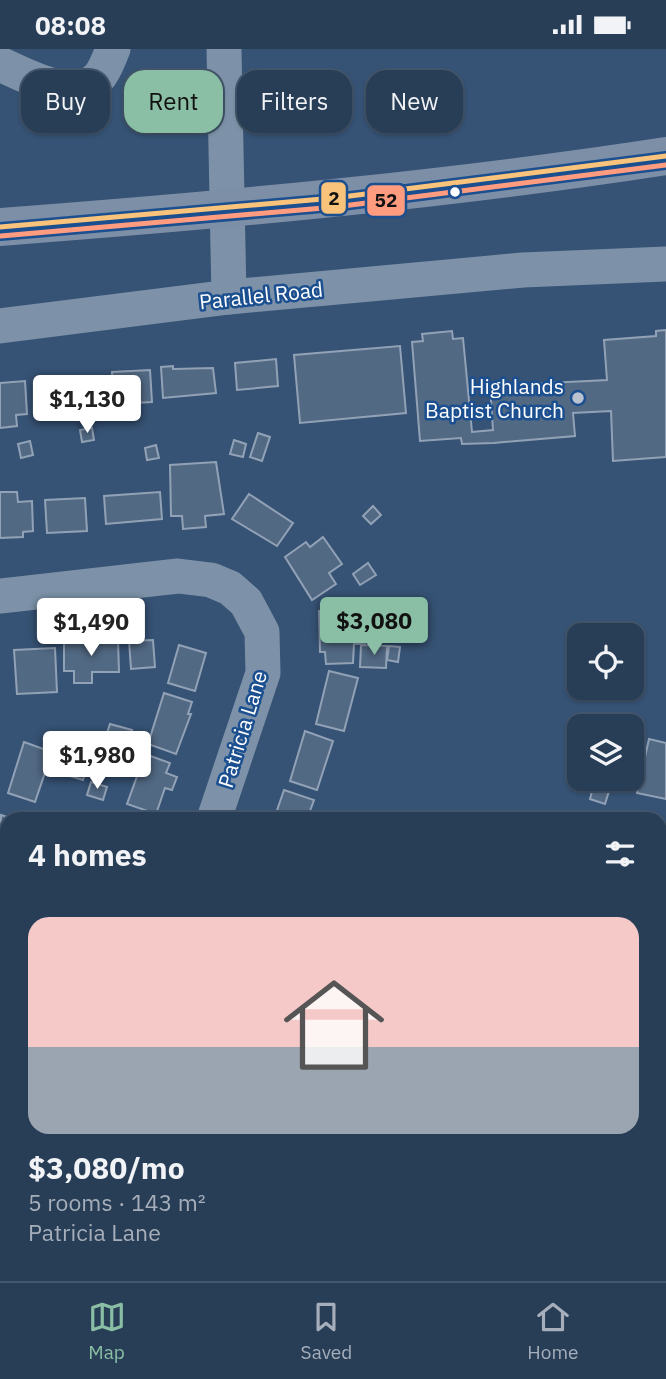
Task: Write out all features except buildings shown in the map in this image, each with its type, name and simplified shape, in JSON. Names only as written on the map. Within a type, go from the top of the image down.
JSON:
[{"type":"main road","points":[[0,227],[225,210],[557,173],[666,156]]},
{"type":"street","points":[[0,64],[42,83],[71,87],[87,85],[99,78],[113,49]]},
{"type":"street","points":[[224,49],[225,210],[229,297]]},
{"type":"street","name":"Parallel Road","points":[[0,326],[229,297],[523,269],[666,264]]},
{"type":"street","name":"Patricia Lane","points":[[0,596],[178,576],[211,580],[230,588],[246,602],[256,616],[262,632],[262,673],[216,812]]},
{"type":"transit line","name":"2","points":[[0,227],[334,198],[666,156]]},
{"type":"transit line","name":"52","points":[[1,236],[335,207],[666,165]]},
{"type":"place","name":"Highlands Baptist Church","points":[[578,398]]}]
